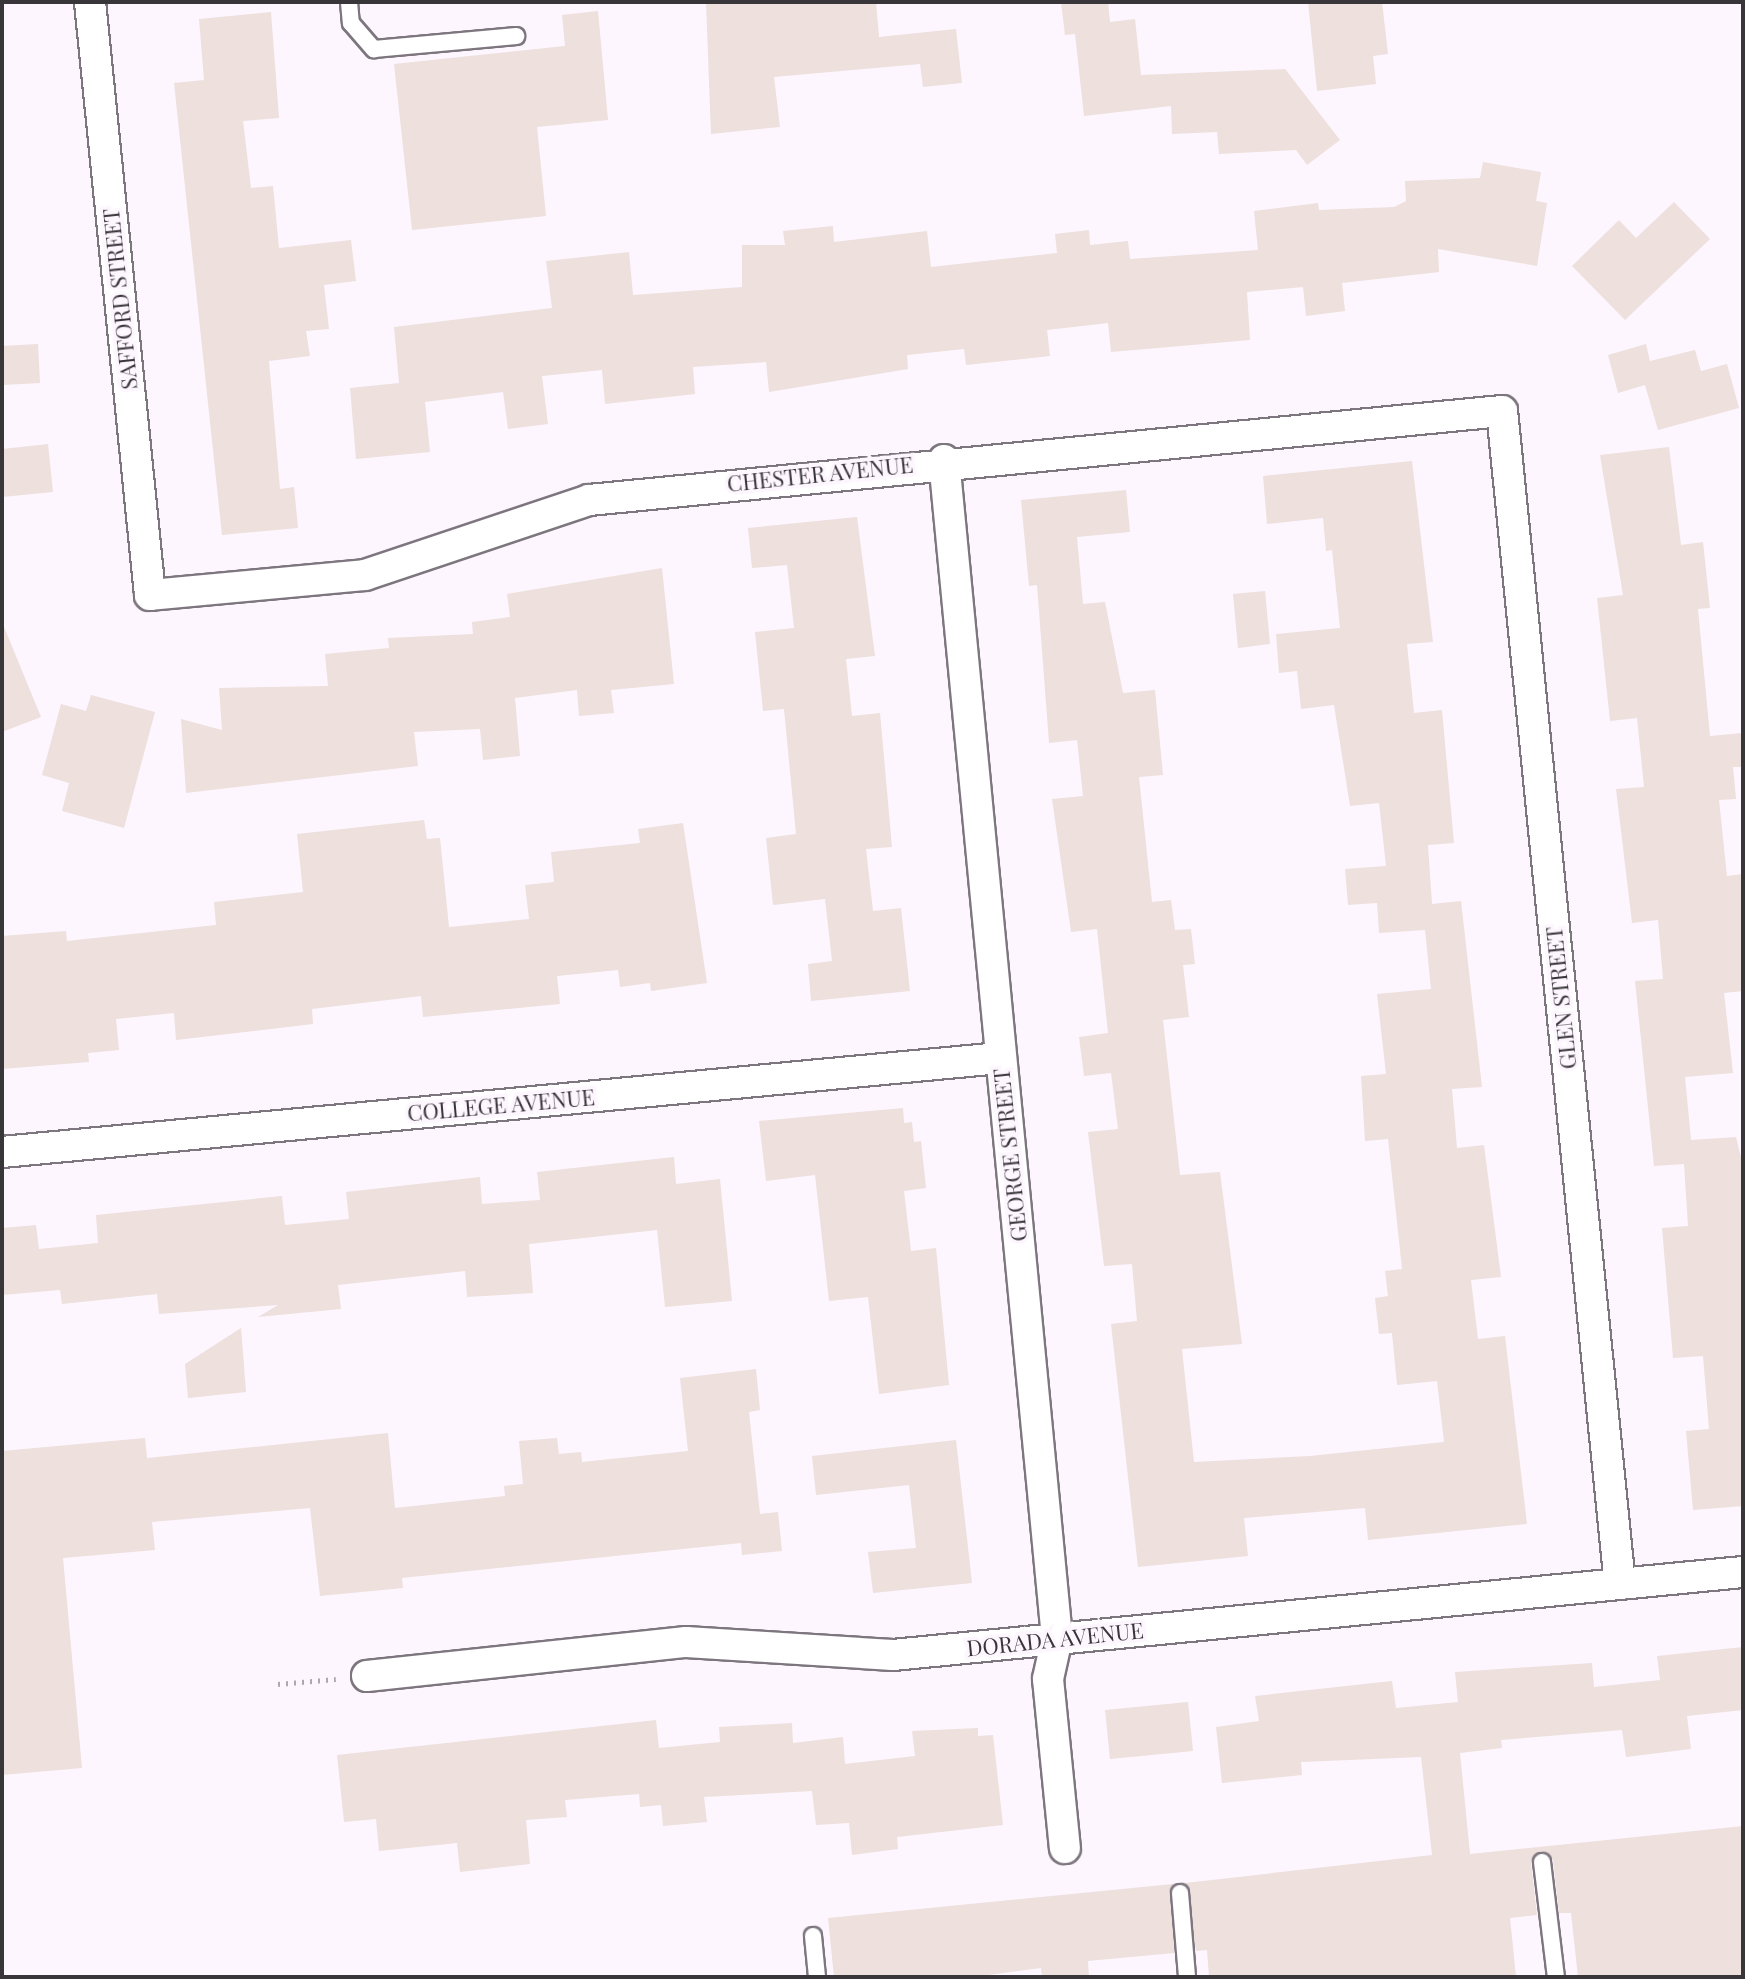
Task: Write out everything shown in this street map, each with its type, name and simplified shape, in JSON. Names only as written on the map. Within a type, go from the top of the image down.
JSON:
[{"type":"street","name":"SAFFORD STREET","points":[[90,2],[150,595]]},
{"type":"street","name":"CHESTER AVENUE","points":[[150,595],[365,575],[589,500],[944,460],[1502,411]]},
{"type":"street","name":"GLEN STREET","points":[[1502,411],[1620,1584]]},
{"type":"street","name":"GEORGE STREET","points":[[944,460],[1057,1638],[1048,1679],[1065,1848]]},
{"type":"street","name":"COLLEGE AVENUE","points":[[2,1152],[1001,1058]]},
{"type":"street","name":"DORADA AVENUE","points":[[367,1676],[686,1642],[893,1655],[1743,1572]]},
{"type":"lane","points":[[349,2],[351,23],[374,49],[516,36]]},
{"type":"lane","points":[[1542,1862],[1556,1977]]},
{"type":"lane","points":[[1180,1893],[1187,1977]]},
{"type":"lane","points":[[813,1936],[817,1977]]},
{"type":"path","points":[[278,1684],[367,1676]]},
{"type":"building","points":[[706,2],[876,2],[879,37],[956,29],[962,83],[923,87],[920,64],[774,77],[780,127],[711,134]]},
{"type":"building","points":[[1061,2],[1108,2],[1110,22],[1135,19],[1141,75],[1285,69],[1340,140],[1307,165],[1296,150],[1219,154],[1217,132],[1172,134],[1171,106],[1084,116],[1075,34],[1065,35]]},
{"type":"building","points":[[1308,2],[1382,2],[1388,54],[1373,56],[1376,84],[1317,91]]},
{"type":"building","points":[[598,11],[608,120],[537,127],[546,216],[412,230],[394,64],[565,46],[562,15]]},
{"type":"building","points":[[271,12],[279,118],[243,121],[251,188],[273,186],[279,248],[351,240],[356,281],[324,285],[329,329],[306,331],[310,356],[269,361],[280,489],[294,487],[298,528],[222,535],[174,83],[204,80],[199,19]]},
{"type":"building","points":[[1483,162],[1541,172],[1536,201],[1547,203],[1537,266],[1438,249],[1439,272],[1342,283],[1345,311],[1306,316],[1303,287],[1247,292],[1250,340],[1111,352],[1108,323],[1047,330],[1050,356],[966,365],[964,349],[907,355],[908,369],[769,392],[766,362],[693,367],[695,394],[605,404],[602,370],[542,376],[548,424],[508,429],[503,392],[425,402],[430,452],[356,459],[350,388],[399,383],[394,327],[552,308],[546,261],[629,252],[633,295],[742,287],[742,245],[785,245],[783,231],[833,226],[834,242],[927,231],[931,267],[1057,253],[1055,234],[1089,230],[1090,245],[1128,241],[1130,259],[1258,250],[1254,211],[1318,203],[1319,210],[1394,207],[1406,201],[1405,181],[1480,178]]},
{"type":"building","points":[[1674,202],[1710,239],[1625,320],[1572,266],[1619,220],[1636,238]]},
{"type":"building","points":[[38,344],[40,383],[2,385],[2,346]]},
{"type":"building","points":[[1646,344],[1650,361],[1695,350],[1701,371],[1727,364],[1739,408],[1658,430],[1645,385],[1618,393],[1608,355]]},
{"type":"building","points":[[48,444],[53,492],[2,497],[2,449]]},
{"type":"building","points":[[1669,447],[1681,545],[1703,542],[1710,608],[1698,609],[1710,736],[1743,733],[1743,767],[1733,767],[1736,799],[1719,800],[1727,876],[1743,874],[1743,991],[1724,993],[1733,1073],[1685,1077],[1691,1140],[1736,1137],[1743,1165],[1743,1506],[1693,1510],[1686,1431],[1709,1429],[1703,1356],[1673,1358],[1662,1228],[1688,1226],[1684,1164],[1654,1166],[1635,981],[1663,979],[1658,920],[1632,923],[1616,789],[1644,787],[1637,718],[1610,721],[1597,598],[1623,595],[1600,455]]},
{"type":"building","points":[[1412,461],[1433,642],[1407,644],[1414,713],[1442,710],[1454,843],[1428,845],[1432,904],[1461,901],[1482,1087],[1452,1089],[1457,1148],[1484,1145],[1501,1277],[1471,1280],[1478,1339],[1505,1336],[1527,1524],[1368,1540],[1365,1508],[1244,1518],[1248,1556],[1138,1567],[1111,1324],[1137,1321],[1132,1264],[1104,1266],[1088,1132],[1118,1129],[1111,1073],[1084,1076],[1079,1037],[1108,1033],[1097,929],[1071,932],[1052,799],[1083,796],[1077,740],[1049,743],[1037,585],[1029,586],[1021,500],[1126,490],[1130,532],[1077,537],[1083,604],[1105,602],[1123,693],[1155,690],[1163,775],[1139,777],[1152,902],[1171,900],[1175,930],[1191,929],[1195,964],[1183,965],[1189,1017],[1163,1020],[1180,1175],[1220,1172],[1242,1344],[1182,1349],[1194,1462],[1310,1456],[1444,1442],[1437,1381],[1397,1385],[1392,1333],[1379,1334],[1375,1298],[1388,1296],[1385,1271],[1402,1269],[1388,1139],[1365,1141],[1361,1076],[1386,1074],[1377,994],[1431,989],[1425,930],[1379,933],[1377,903],[1348,905],[1345,869],[1386,866],[1379,803],[1350,806],[1334,705],[1301,709],[1297,671],[1279,673],[1276,634],[1340,628],[1332,550],[1326,551],[1323,518],[1267,524],[1263,476]]},
{"type":"building","points":[[857,517],[875,656],[846,659],[852,716],[880,713],[892,847],[866,849],[873,911],[901,908],[910,991],[811,1001],[808,964],[832,961],[825,899],[773,905],[766,838],[796,834],[784,709],[763,711],[755,632],[794,628],[787,565],[752,568],[748,528]]},
{"type":"building","points":[[662,568],[674,684],[611,690],[614,713],[579,716],[577,690],[515,698],[520,756],[483,760],[480,729],[414,732],[418,766],[186,793],[181,719],[222,730],[219,688],[328,686],[325,654],[389,648],[388,638],[473,634],[472,622],[510,617],[507,594]]},
{"type":"building","points":[[1265,591],[1270,644],[1238,648],[1233,594]]},
{"type":"building","points":[[2,622],[41,717],[2,732]]},
{"type":"building","points":[[91,695],[155,712],[124,828],[62,811],[69,783],[42,775],[61,704],[86,711]]},
{"type":"building","points":[[424,820],[427,839],[440,838],[449,927],[529,919],[525,885],[554,882],[551,852],[640,843],[638,829],[683,823],[707,983],[651,991],[650,983],[620,987],[618,970],[557,976],[560,1004],[423,1017],[421,996],[312,1009],[313,1024],[176,1040],[174,1013],[116,1019],[119,1050],[88,1053],[89,1062],[2,1069],[2,936],[66,931],[67,941],[216,925],[214,902],[303,892],[297,834]]},
{"type":"building","points":[[903,1108],[904,1123],[912,1122],[914,1142],[921,1141],[926,1188],[904,1191],[911,1251],[936,1248],[949,1385],[879,1394],[868,1297],[829,1301],[815,1175],[766,1181],[759,1121]]},
{"type":"building","points":[[674,1157],[676,1184],[720,1179],[732,1301],[665,1307],[657,1230],[529,1244],[533,1293],[467,1297],[465,1271],[338,1285],[341,1309],[258,1317],[278,1305],[159,1314],[157,1294],[62,1304],[60,1290],[2,1295],[2,1228],[36,1225],[39,1249],[98,1243],[96,1215],[282,1196],[285,1225],[349,1219],[346,1192],[480,1177],[482,1204],[540,1200],[537,1172]]},
{"type":"building","points":[[241,1328],[246,1392],[188,1398],[185,1364]]},
{"type":"building","points":[[756,1369],[760,1410],[749,1412],[760,1514],[778,1512],[782,1551],[742,1555],[741,1543],[402,1578],[403,1588],[320,1596],[310,1508],[152,1522],[155,1550],[63,1558],[82,1768],[2,1775],[2,1451],[145,1438],[147,1458],[388,1433],[395,1508],[505,1496],[504,1486],[523,1484],[519,1441],[557,1438],[559,1454],[581,1452],[582,1462],[688,1451],[680,1378]]},
{"type":"building","points":[[956,1440],[972,1583],[873,1593],[868,1552],[916,1548],[909,1485],[816,1495],[812,1456]]},
{"type":"building","points":[[1743,1647],[1743,1710],[1687,1716],[1691,1749],[1626,1757],[1622,1730],[1501,1740],[1502,1748],[1460,1753],[1470,1854],[1743,1826],[1743,1977],[1578,1977],[1571,1913],[1559,1913],[1553,1860],[1541,1851],[1531,1863],[1537,1915],[1510,1918],[1516,1977],[1209,1977],[1207,1950],[1196,1951],[1185,1883],[1432,1855],[1421,1757],[1301,1762],[1302,1775],[1222,1783],[1216,1727],[1259,1721],[1255,1696],[1392,1681],[1396,1708],[1458,1702],[1455,1672],[1592,1663],[1594,1687],[1660,1680],[1657,1656]]},
{"type":"building","points":[[1188,1702],[1193,1751],[1110,1759],[1105,1710]]},
{"type":"building","points":[[656,1720],[659,1748],[720,1742],[719,1727],[792,1723],[793,1743],[843,1737],[845,1764],[915,1756],[912,1731],[978,1728],[978,1736],[993,1735],[1003,1825],[897,1837],[898,1849],[852,1855],[849,1823],[816,1825],[812,1791],[704,1797],[707,1822],[663,1826],[661,1805],[640,1807],[639,1794],[565,1800],[567,1817],[526,1820],[530,1864],[460,1872],[457,1843],[379,1851],[376,1819],[344,1822],[337,1755]]},
{"type":"building","points":[[1173,1884],[1174,1953],[1088,1961],[1089,1977],[1042,1977],[1041,1968],[974,1977],[834,1977],[828,1918]]}]
